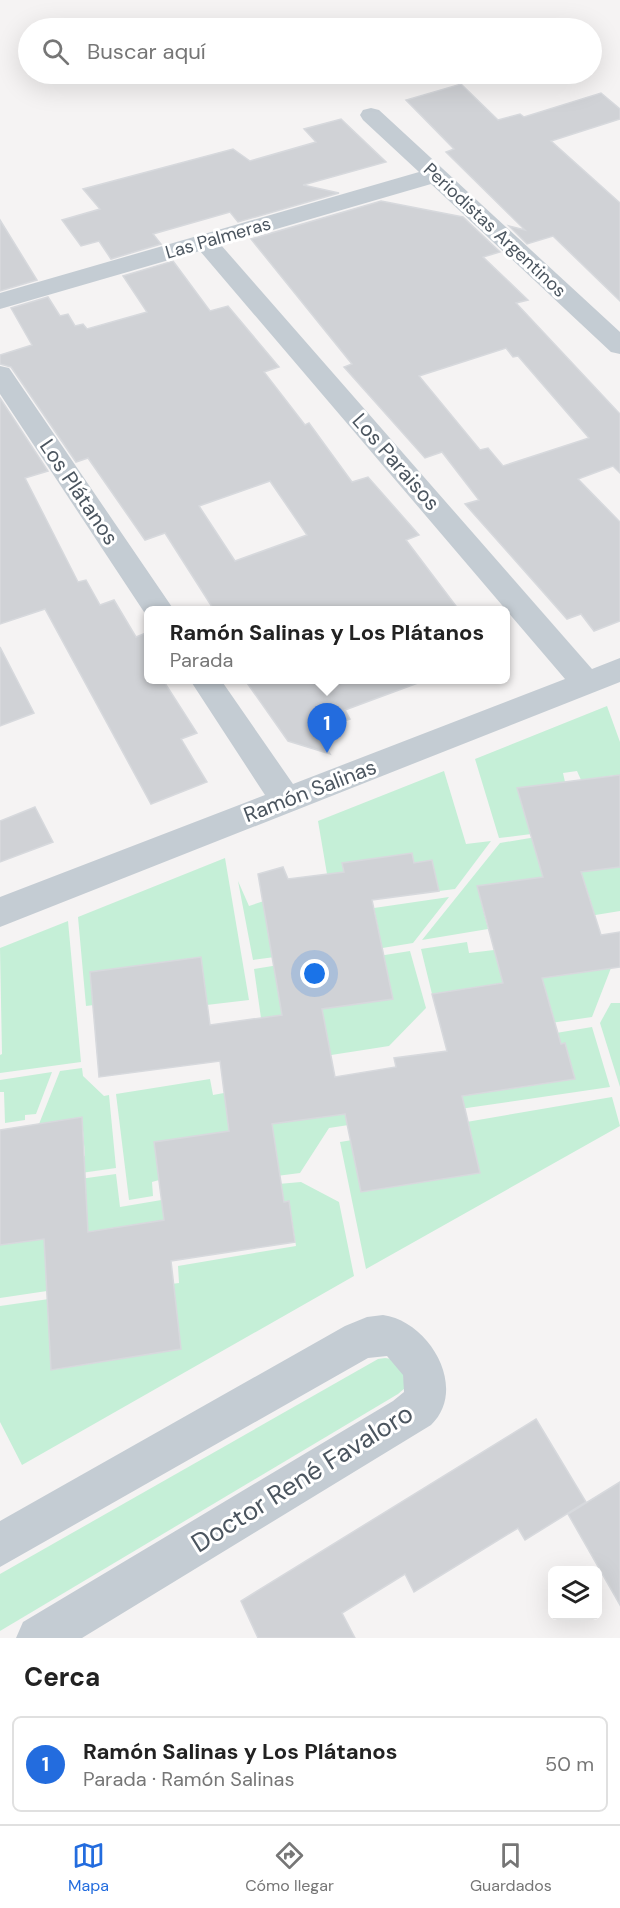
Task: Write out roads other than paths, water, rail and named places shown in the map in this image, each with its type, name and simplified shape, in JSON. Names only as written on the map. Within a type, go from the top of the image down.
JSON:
[{"type":"street","name":"Periodistas Argentinos","points":[[371,115],[620,346]]},
{"type":"street","name":"Las Palmeras","points":[[0,301],[436,175]]},
{"type":"street","name":"Los Paraisos","points":[[205,242],[586,683]]},
{"type":"street","name":"Los Plátanos","points":[[0,374],[156,606]]},
{"type":"street","name":"Ramón Salinas","points":[[0,912],[620,670]]},
{"type":"street","points":[[208,684],[286,800]]},
{"type":"street","name":"Doctor René Favaloro","points":[[0,1545],[359,1340],[382,1335],[394,1338],[416,1359],[423,1374],[426,1391],[424,1398],[421,1405],[408,1416],[39,1638]]},
{"type":"place","name":"Ramón Salinas y Los Plátanos","points":[[327,753]]}]
